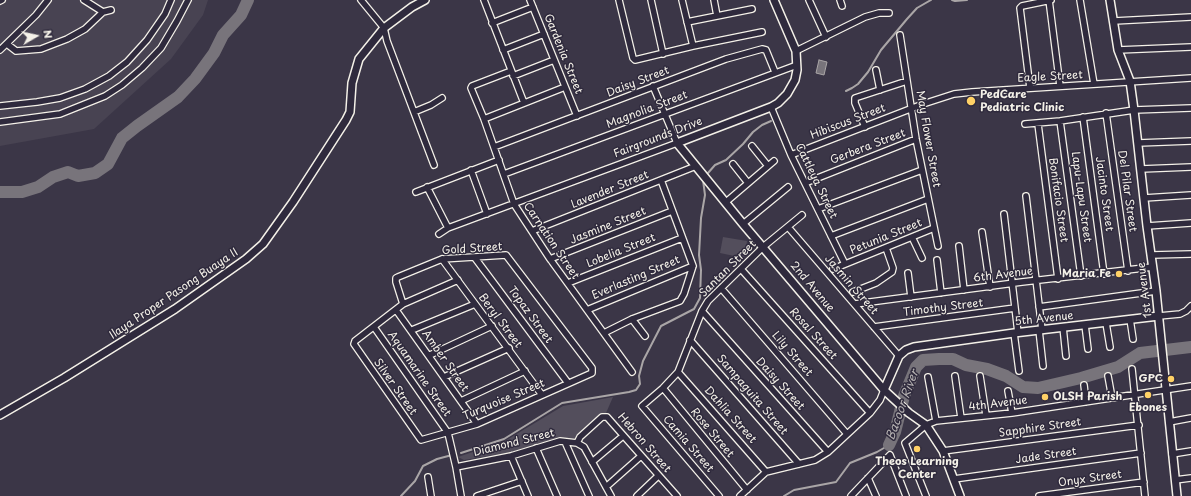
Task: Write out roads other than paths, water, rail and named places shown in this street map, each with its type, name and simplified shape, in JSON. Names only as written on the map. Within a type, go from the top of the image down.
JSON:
[{"type":"street","points":[[0,50],[36,15],[48,0]]},
{"type":"street","points":[[84,0],[103,12]]},
{"type":"street","points":[[0,105],[37,102],[60,98],[85,89],[109,76],[127,62],[147,40],[165,14],[171,0]]},
{"type":"street","points":[[0,122],[60,114],[105,96],[122,85],[142,68],[161,48],[188,0]]},
{"type":"street","points":[[361,0],[384,28],[387,41],[434,165]]},
{"type":"street","name":"Ilaya Proper Pasong Buaya II","points":[[0,415],[64,378],[170,312],[246,259],[263,244],[289,209],[346,120],[350,112],[352,83],[360,59],[384,28],[412,7],[425,0]]},
{"type":"street","points":[[484,0],[524,103]]},
{"type":"street","name":"Gardenia Street","points":[[530,0],[577,116]]},
{"type":"street","points":[[619,0],[634,59],[637,60],[693,46],[762,32]]},
{"type":"street","points":[[651,0],[663,54]]},
{"type":"street","points":[[682,0],[693,46]]},
{"type":"street","points":[[714,0],[717,16]]},
{"type":"street","name":"Fairgrounds Drive","points":[[439,234],[448,228],[677,143],[778,103],[790,90],[795,80],[796,51],[774,0]]},
{"type":"street","points":[[809,0],[826,37]]},
{"type":"street","points":[[1030,88],[1020,8],[1022,6],[1050,0],[1060,86]]},
{"type":"street","points":[[1080,0],[1094,84]]},
{"type":"street","name":"1st Avenue","points":[[1110,0],[1118,50],[1130,81],[1134,110],[1159,316],[1177,496]]},
{"type":"street","points":[[492,23],[533,7]]},
{"type":"street","points":[[687,22],[752,9]]},
{"type":"street","points":[[7,44],[16,51],[41,49],[67,39],[85,29],[103,12],[111,10]]},
{"type":"street","points":[[796,51],[865,17],[878,13],[889,13]]},
{"type":"street","points":[[1114,21],[1191,17]]},
{"type":"street","points":[[503,50],[544,34]]},
{"type":"street","name":"May Flower Street","points":[[900,35],[916,140],[938,246]]},
{"type":"street","points":[[1118,50],[1191,47]]},
{"type":"street","name":"Daisy Street","points":[[494,146],[726,59],[762,49],[766,50],[775,72]]},
{"type":"street","points":[[512,73],[554,60]]},
{"type":"street","name":"Magnolia Street","points":[[504,174],[796,65]]},
{"type":"street","points":[[876,70],[880,90]]},
{"type":"street","name":"Carnation Street","points":[[512,73],[472,86],[471,91],[484,119],[514,204],[550,259],[632,372]]},
{"type":"street","name":"Eagle Street","points":[[912,109],[954,94],[1191,78]]},
{"type":"street","points":[[865,127],[855,103],[855,98],[907,81]]},
{"type":"street","name":"2nd Avenue","points":[[653,86],[677,143],[743,224],[886,392],[909,414],[926,425],[943,451],[960,496]]},
{"type":"street","points":[[484,119],[566,87]]},
{"type":"street","points":[[414,112],[431,105],[442,98]]},
{"type":"street","name":"Cattleya Street","points":[[771,107],[791,155],[845,264]]},
{"type":"street","points":[[1025,124],[1038,124],[1134,110],[1191,108]]},
{"type":"street","name":"Hibiscus Street","points":[[791,155],[912,109]]},
{"type":"street","name":"Del Pilar Street","points":[[1106,113],[1128,270]]},
{"type":"street","name":"Jacinto Street","points":[[1083,118],[1104,274]]},
{"type":"street","name":"Lapu-Lapu Street","points":[[1060,121],[1081,276]]},
{"type":"street","name":"Bonifacio Street","points":[[1038,124],[1058,279]]},
{"type":"street","name":"Gerbera Street","points":[[805,183],[916,140]]},
{"type":"street","points":[[1138,142],[1191,141]]},
{"type":"street","points":[[752,146],[768,166]]},
{"type":"street","points":[[416,192],[499,160]]},
{"type":"street","points":[[726,202],[774,161]]},
{"type":"street","points":[[733,164],[748,183]]},
{"type":"street","name":"Lavender Street","points":[[532,231],[696,166]]},
{"type":"street","points":[[1141,169],[1191,167]]},
{"type":"street","points":[[472,170],[487,214]]},
{"type":"street","points":[[818,209],[922,170]]},
{"type":"street","points":[[604,333],[632,319],[680,301],[684,294],[693,266],[660,180]]},
{"type":"street","points":[[427,187],[448,228]]},
{"type":"street","points":[[743,224],[788,187]]},
{"type":"street","points":[[1144,198],[1191,195]]},
{"type":"street","points":[[1026,196],[1039,307],[1043,366]]},
{"type":"street","points":[[832,236],[928,199]]},
{"type":"street","name":"Jasmine Street","points":[[550,259],[672,210]]},
{"type":"street","points":[[1004,214],[1015,308],[1019,371]]},
{"type":"street","name":"Santan Street","points":[[642,406],[663,388],[678,372],[702,311],[708,301],[763,247],[802,215]]},
{"type":"street","points":[[1147,226],[1191,223]]},
{"type":"street","name":"Jasmin Street","points":[[788,227],[900,356]]},
{"type":"street","name":"Petunia Street","points":[[833,269],[934,228]]},
{"type":"street","points":[[982,232],[990,287]]},
{"type":"street","points":[[912,237],[922,258]]},
{"type":"street","name":"Lobelia Street","points":[[568,283],[682,238]]},
{"type":"street","points":[[959,246],[964,290]]},
{"type":"street","points":[[853,292],[876,283],[892,272],[893,268],[886,248]]},
{"type":"street","points":[[1152,255],[1191,254]]},
{"type":"street","name":"Gold Street","points":[[403,304],[396,278],[442,259],[476,258],[502,255],[508,256],[592,368],[593,372]]},
{"type":"street","name":"Topaz Street","points":[[476,258],[568,383]]},
{"type":"street","name":"Beryl Street","points":[[442,259],[509,348],[542,395]]},
{"type":"street","points":[[937,260],[941,293]]},
{"type":"street","name":"Everlasting Street","points":[[587,310],[693,266]]},
{"type":"street","name":"6th Avenue","points":[[855,304],[1153,268]]},
{"type":"street","name":"Rosal Street","points":[[741,269],[870,413]]},
{"type":"street","points":[[908,273],[910,297]]},
{"type":"street","points":[[374,327],[403,304],[458,280]]},
{"type":"street","name":"Lily Street","points":[[721,288],[847,434]]},
{"type":"street","points":[[1039,307],[1156,291]]},
{"type":"street","points":[[412,330],[475,304]]},
{"type":"street","name":"5th Avenue","points":[[900,356],[906,350],[914,347],[1130,319],[1174,316],[1186,311],[1191,306]]},
{"type":"street","name":"Timothy Street","points":[[874,327],[1015,308]]},
{"type":"street","name":"Amber Street","points":[[396,310],[412,330],[477,424]]},
{"type":"street","name":"Daisy Street","points":[[702,311],[828,452]]},
{"type":"street","points":[[632,319],[645,336]]},
{"type":"street","points":[[1130,319],[1133,339]]},
{"type":"street","points":[[1106,323],[1110,347]]},
{"type":"street","points":[[1085,325],[1088,349]]},
{"type":"street","points":[[430,356],[492,326]]},
{"type":"street","name":"Silver Street","points":[[374,327],[355,341],[354,344],[421,440]]},
{"type":"street","name":"Aquamarine Street","points":[[374,327],[448,433]]},
{"type":"street","points":[[1063,327],[1066,356]]},
{"type":"street","name":"Sampaguita Street","points":[[690,340],[799,464]]},
{"type":"street","points":[[444,377],[509,348]]},
{"type":"street","points":[[740,496],[766,472],[815,460],[828,452],[870,413],[886,392],[900,356]]},
{"type":"street","points":[[1132,369],[1136,394],[1146,496]]},
{"type":"street","points":[[461,401],[525,371]]},
{"type":"street","name":"Turquoise Street","points":[[421,440],[477,424],[593,372]]},
{"type":"street","name":"Dahlia Street","points":[[678,372],[766,472]]},
{"type":"street","points":[[955,376],[961,418]]},
{"type":"street","points":[[980,376],[986,415]]},
{"type":"street","points":[[1108,376],[1112,398]]},
{"type":"street","points":[[928,377],[936,421]]},
{"type":"street","points":[[1084,385],[1086,402]]},
{"type":"street","name":"4th Avenue","points":[[926,425],[936,421],[1086,402],[1191,386]]},
{"type":"street","name":"Rose Street","points":[[663,388],[747,490]]},
{"type":"street","points":[[1008,391],[1012,412]]},
{"type":"street","name":"Camia Street","points":[[642,406],[719,496]]},
{"type":"street","name":"Hebron Street","points":[[577,443],[580,437],[604,416],[608,418],[675,495]]},
{"type":"street","points":[[1169,422],[1191,418]]},
{"type":"street","points":[[926,425],[905,443],[926,496]]},
{"type":"street","name":"Sapphire Street","points":[[943,451],[1139,425]]},
{"type":"street","points":[[448,433],[461,496]]},
{"type":"street","points":[[592,462],[623,436]]},
{"type":"street","points":[[565,442],[589,496]]},
{"type":"street","name":"Diamond Street","points":[[456,467],[511,456],[551,443],[577,443]]},
{"type":"street","points":[[577,443],[584,447],[611,496]]},
{"type":"street","points":[[536,448],[558,496]]},
{"type":"street","points":[[1172,454],[1191,451]]},
{"type":"street","name":"Jade Street","points":[[954,479],[1141,453]]},
{"type":"street","points":[[851,496],[890,455],[906,496]]},
{"type":"street","points":[[511,456],[528,496]]},
{"type":"street","points":[[606,487],[641,456]]},
{"type":"street","points":[[637,496],[658,476]]},
{"type":"street","points":[[428,477],[432,496]]},
{"type":"street","points":[[868,478],[876,496]]},
{"type":"street","points":[[1175,480],[1191,478]]},
{"type":"street","points":[[477,496],[522,482]]},
{"type":"street","name":"Onyx Street","points":[[1039,496],[1144,482]]},
{"type":"waterway","points":[[0,192],[22,192],[38,187],[53,177],[68,172],[78,176],[95,173],[108,164],[122,138],[178,97],[195,79],[214,53],[223,35],[241,15],[248,0]]},
{"type":"waterway","points":[[846,91],[858,84],[868,72],[881,50],[917,8],[931,0]]},
{"type":"waterway","points":[[952,0],[967,0]]},
{"type":"waterway","points":[[708,173],[715,165],[726,160],[753,132],[762,125],[771,121]]},
{"type":"waterway","points":[[461,453],[504,439],[562,403],[636,390],[640,384],[639,376],[643,361],[661,326],[694,309],[700,298],[701,270],[699,255],[701,218],[705,195],[703,180]]},
{"type":"waterway","name":"Bacoor River","points":[[889,445],[895,432],[904,396],[916,367],[923,360],[953,359],[966,365],[987,369],[1006,376],[1023,387],[1038,388],[1081,378],[1118,367],[1140,353],[1191,347]]},
{"type":"waterway","name":"Bacoor River","points":[[784,496],[794,490],[836,482],[850,463],[877,452],[889,445]]},
{"type":"waterway","points":[[401,496],[415,481],[423,466],[437,459],[452,455]]},
{"type":"place","name":"PedCare Pediatric Clinic","points":[[971,101]]},
{"type":"place","name":"Maria Fe","points":[[1119,274]]},
{"type":"place","name":"GPC","points":[[1171,379]]},
{"type":"place","name":"Ebones","points":[[1148,395]]},
{"type":"place","name":"OLSH Parish","points":[[1045,397]]},
{"type":"place","name":"Theos Learning Center","points":[[917,449]]}]
